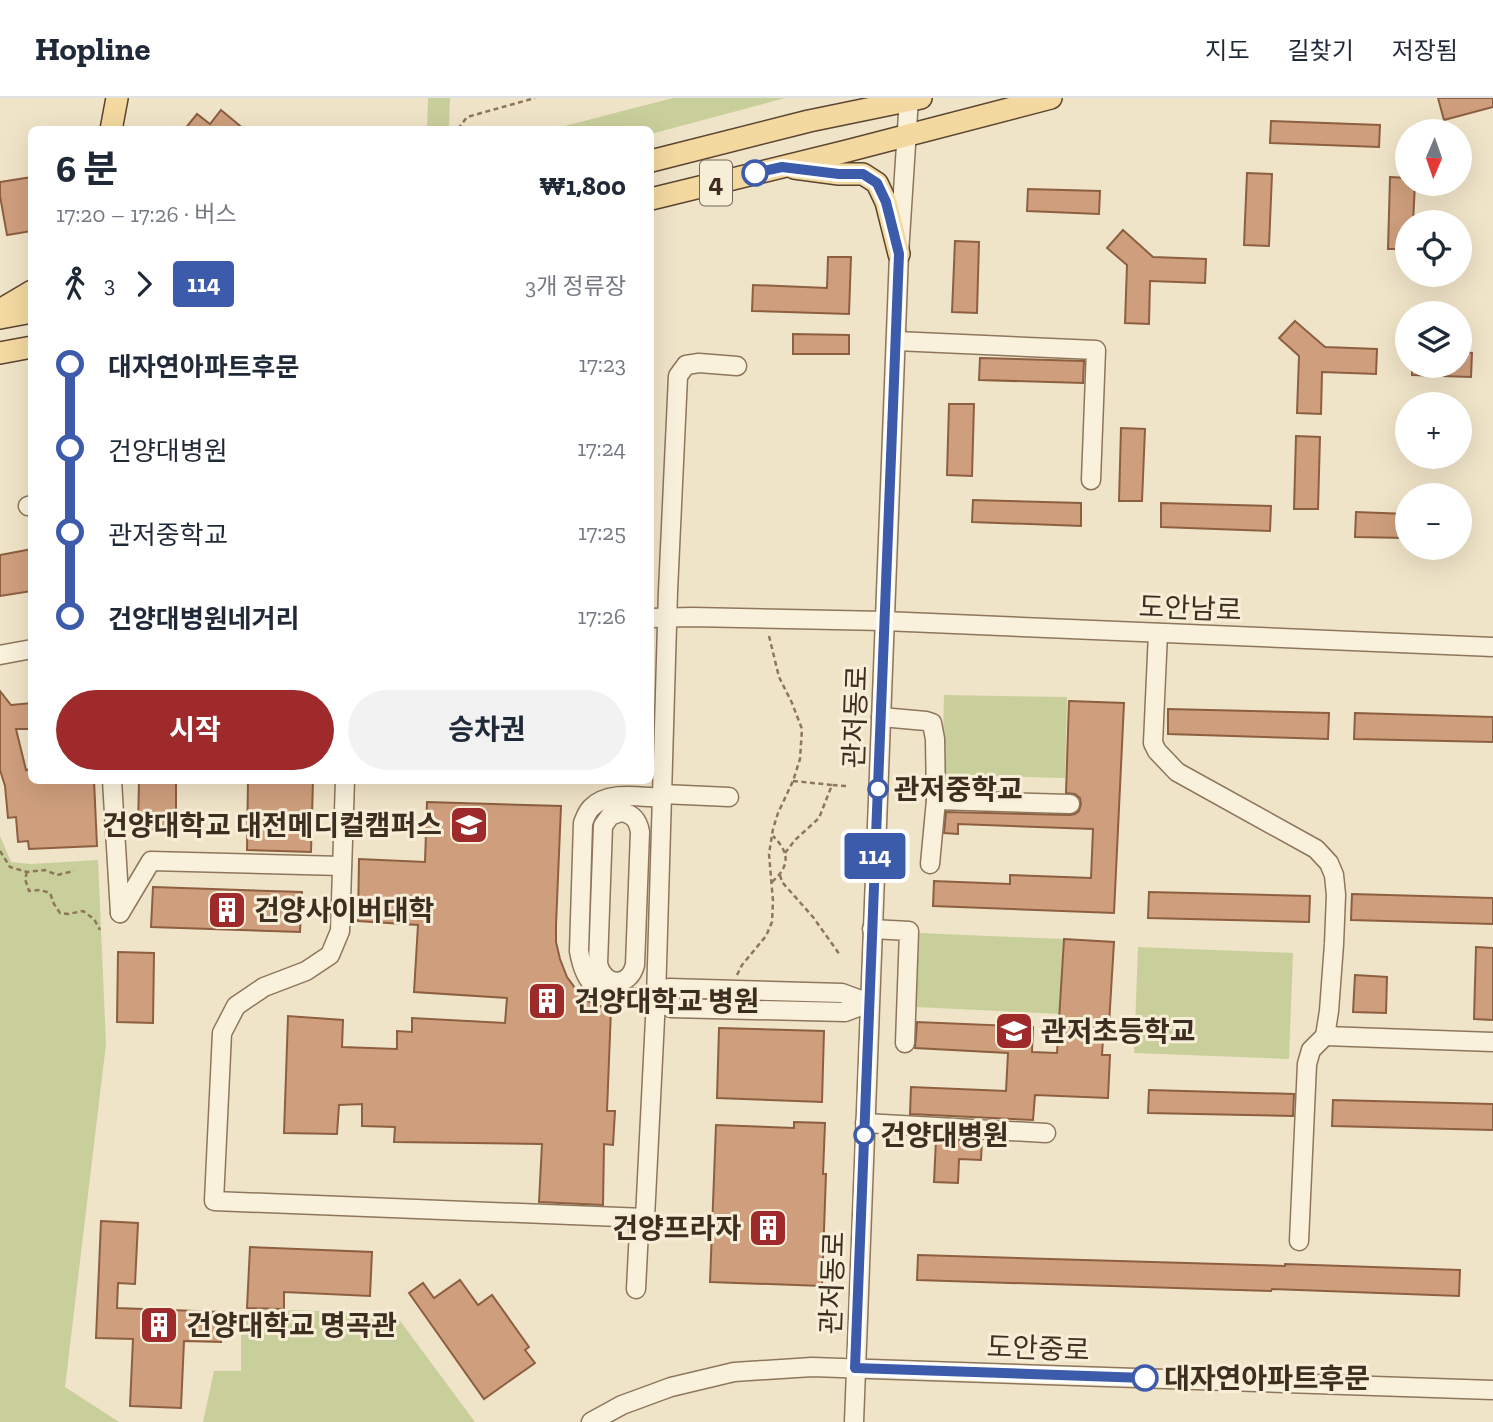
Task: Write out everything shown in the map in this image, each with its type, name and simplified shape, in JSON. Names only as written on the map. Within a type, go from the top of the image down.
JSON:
[{"type":"main road","points":[[112,126],[117,98]]},
{"type":"main road","points":[[809,121],[845,98]]},
{"type":"main road","name":"4","points":[[654,198],[1051,98]]},
{"type":"main road","name":"4","points":[[654,160],[809,121],[913,99]]},
{"type":"main road","points":[[782,167],[863,174],[877,183],[886,202],[899,254]]},
{"type":"main road","points":[[0,310],[28,293]]},
{"type":"main road","points":[[0,318],[28,313]]},
{"type":"main road","points":[[0,353],[28,348]]},
{"type":"street","name":"관저동로","points":[[854,1422],[895,341],[907,135],[913,99]]},
{"type":"street","points":[[895,341],[1096,350],[1091,480]]},
{"type":"street","points":[[636,1289],[639,1230],[645,1218],[656,999],[662,796],[659,618],[678,376],[686,365],[699,363],[737,366]]},
{"type":"street","name":"도안남로","points":[[659,618],[884,621],[1493,647]]},
{"type":"street","points":[[1158,633],[1153,743],[1157,751],[1177,772],[1316,849],[1329,863],[1334,874],[1336,895],[1329,1011],[1325,1035],[1311,1050],[1308,1058],[1299,1241]]},
{"type":"street","points":[[0,655],[28,650]]},
{"type":"street","points":[[881,717],[932,723],[936,800],[930,864]]},
{"type":"street","points":[[113,784],[120,913],[151,861],[342,866]]},
{"type":"street","points":[[345,784],[340,931],[330,955],[306,971],[264,987],[236,1006],[222,1032],[214,1200],[645,1218]]},
{"type":"street","points":[[729,797],[619,797],[604,799],[589,809],[583,823],[579,951],[618,997],[656,999],[671,1008],[845,1012],[869,1003]]},
{"type":"street","points":[[936,800],[1070,804]]},
{"type":"street","points":[[621,812],[632,816],[640,832],[635,965],[625,980],[601,978],[598,964],[603,826],[610,816],[621,812]]},
{"type":"street","points":[[872,929],[909,931],[905,1043]]},
{"type":"street","points":[[1325,1035],[1493,1042]]},
{"type":"street","points":[[865,1123],[1046,1133]]},
{"type":"street","name":"도안중로","points":[[591,1422],[622,1405],[671,1387],[734,1372],[811,1367],[1493,1390]]},
{"type":"path","points":[[461,126],[467,117],[515,100],[535,98]]},
{"type":"path","points":[[736,978],[742,965],[766,936],[772,922],[774,901],[769,854],[772,835],[800,759],[802,729],[779,677],[769,636]]},
{"type":"path","points":[[793,781],[846,786]]},
{"type":"path","points":[[785,853],[819,818],[832,785]]},
{"type":"path","points":[[772,835],[786,857],[780,875],[772,882]]},
{"type":"path","points":[[0,851],[10,867],[27,872],[46,870],[57,875],[74,871]]},
{"type":"path","points":[[27,872],[25,879],[29,891],[50,893],[60,913],[83,911],[94,919],[100,930]]},
{"type":"path","points":[[780,875],[782,882],[813,917],[840,955]]},
{"type":"green space","points":[[428,98],[450,98],[449,126],[427,126]]},
{"type":"green space","points":[[673,98],[785,98],[654,133],[654,126],[565,126]]},
{"type":"green space","points":[[944,695],[1067,697],[1065,778],[942,775]]},
{"type":"green space","points":[[0,836],[11,862],[30,864],[98,860],[106,1044],[65,1387],[119,1422],[0,1422]]},
{"type":"green space","points":[[919,933],[1063,939],[1060,1014],[916,1007]]},
{"type":"green space","points":[[1138,947],[1293,953],[1289,1059],[1134,1053]]},
{"type":"green space","points":[[291,1310],[395,1314],[475,1422],[203,1422],[214,1371],[241,1371],[241,1314],[275,1316]]},
{"type":"building","points":[[1438,98],[1493,98],[1493,107],[1444,119]]},
{"type":"building","points":[[221,110],[240,126],[187,126],[197,114],[210,124]]},
{"type":"building","points":[[1271,121],[1380,125],[1379,147],[1270,143]]},
{"type":"building","points":[[1247,173],[1272,174],[1269,246],[1244,245]]},
{"type":"building","points":[[1390,177],[1395,177],[1395,196],[1414,196],[1414,210],[1395,210],[1395,249],[1388,249]]},
{"type":"building","points":[[28,178],[28,232],[7,235],[0,182]]},
{"type":"building","points":[[1028,189],[1100,191],[1099,214],[1027,211]]},
{"type":"building","points":[[1123,230],[1153,257],[1206,259],[1205,283],[1150,281],[1149,324],[1125,323],[1127,265],[1107,248]]},
{"type":"building","points":[[955,241],[979,242],[977,313],[952,312]]},
{"type":"building","points":[[828,257],[851,257],[849,314],[752,311],[753,285],[827,288]]},
{"type":"building","points":[[1295,321],[1325,347],[1377,349],[1376,374],[1322,372],[1321,414],[1297,413],[1299,356],[1279,338]]},
{"type":"building","points":[[793,334],[849,335],[849,354],[793,354]]},
{"type":"building","points":[[980,358],[1084,361],[1083,383],[979,380]]},
{"type":"building","points":[[949,404],[974,404],[972,476],[947,475]]},
{"type":"building","points":[[1121,428],[1145,429],[1142,501],[1119,501]]},
{"type":"building","points":[[1296,436],[1320,437],[1318,509],[1294,509]]},
{"type":"building","points":[[973,500],[1081,503],[1081,526],[972,522]]},
{"type":"building","points":[[1161,503],[1271,506],[1270,531],[1161,527]]},
{"type":"building","points":[[1356,512],[1395,514],[1395,538],[1355,537]]},
{"type":"building","points":[[28,550],[28,592],[0,596],[0,555]]},
{"type":"building","points":[[0,691],[11,705],[28,703],[28,729],[16,729],[28,770],[28,784],[94,784],[97,846],[29,849],[28,841],[18,842],[16,817],[8,818],[5,786],[0,770]]},
{"type":"building","points":[[1069,701],[1124,703],[1114,913],[933,906],[934,881],[1010,884],[1010,875],[1091,878],[1093,829],[958,824],[958,834],[944,833],[946,812],[1070,815],[1079,811],[1080,798],[1066,793]]},
{"type":"building","points":[[1168,709],[1329,713],[1328,739],[1168,734]]},
{"type":"building","points":[[1355,713],[1493,717],[1493,742],[1354,739]]},
{"type":"building","points":[[139,784],[176,784],[176,829],[138,829]]},
{"type":"building","points":[[248,784],[313,784],[311,852],[247,850]]},
{"type":"building","name":"건양대학교 병원","points":[[427,802],[561,806],[556,925],[560,959],[567,977],[578,992],[592,1004],[611,1009],[607,1111],[615,1111],[613,1145],[604,1144],[603,1205],[539,1202],[542,1144],[394,1142],[395,1127],[362,1126],[362,1104],[339,1105],[337,1134],[284,1133],[288,1016],[343,1020],[342,1047],[397,1049],[397,1031],[412,1032],[412,1018],[505,1023],[507,998],[414,992],[418,925],[358,921],[359,859],[425,862]]},
{"type":"building","name":"건양사이버대학","points":[[153,887],[302,892],[300,932],[151,927]]},
{"type":"building","points":[[1149,892],[1310,896],[1309,922],[1148,918]]},
{"type":"building","points":[[1352,894],[1493,898],[1493,924],[1351,920]]},
{"type":"building","points":[[1064,939],[1114,942],[1109,1024],[1104,1024],[1102,1055],[1110,1055],[1108,1098],[1035,1095],[1033,1120],[910,1114],[911,1087],[1006,1091],[1008,1053],[915,1048],[917,1022],[1033,1027],[1032,1052],[1057,1053]]},
{"type":"building","points":[[1476,947],[1493,948],[1493,1020],[1474,1019]]},
{"type":"building","points":[[118,952],[154,953],[153,1023],[117,1022]]},
{"type":"building","points":[[1355,975],[1387,977],[1386,1013],[1353,1012]]},
{"type":"building","points":[[719,1028],[824,1031],[822,1102],[717,1098]]},
{"type":"building","points":[[1149,1090],[1294,1094],[1293,1116],[1148,1113]]},
{"type":"building","points":[[1333,1100],[1493,1104],[1493,1130],[1332,1126]]},
{"type":"building","name":"건양프라자","points":[[794,1122],[825,1123],[822,1286],[710,1282],[716,1125],[794,1128]]},
{"type":"building","points":[[936,1139],[982,1141],[981,1160],[959,1159],[958,1183],[934,1182]]},
{"type":"building","name":"건양대학교 명곡관","points":[[101,1221],[138,1223],[135,1284],[118,1283],[117,1308],[222,1312],[221,1342],[184,1341],[181,1408],[130,1406],[133,1339],[96,1338]]},
{"type":"building","points":[[250,1247],[372,1252],[370,1296],[284,1292],[284,1309],[247,1308]]},
{"type":"building","points":[[918,1255],[1460,1270],[1459,1296],[917,1280]]},
{"type":"building","points":[[460,1280],[478,1305],[492,1295],[529,1347],[525,1350],[535,1363],[484,1399],[409,1293],[423,1283],[434,1298]]},
{"type":"bus line","name":"114","points":[[755,173],[782,167],[863,174],[877,183],[886,202],[899,254],[855,1368],[1145,1378]]},
{"type":"place","name":"관저중학교","points":[[878,789]]},
{"type":"place","name":"건양대학교 대전메디컬캠퍼스","points":[[469,825]]},
{"type":"place","name":"건양사이버대학","points":[[227,910]]},
{"type":"place","name":"건양대학교 병원","points":[[547,1001]]},
{"type":"place","name":"관저초등학교","points":[[1014,1031]]},
{"type":"place","name":"건양대병원","points":[[864,1135]]},
{"type":"place","name":"건양프라자","points":[[768,1228]]},
{"type":"place","name":"건양대학교 명곡관","points":[[159,1325]]},
{"type":"place","name":"대자연아파트후문","points":[[1145,1378]]}]
